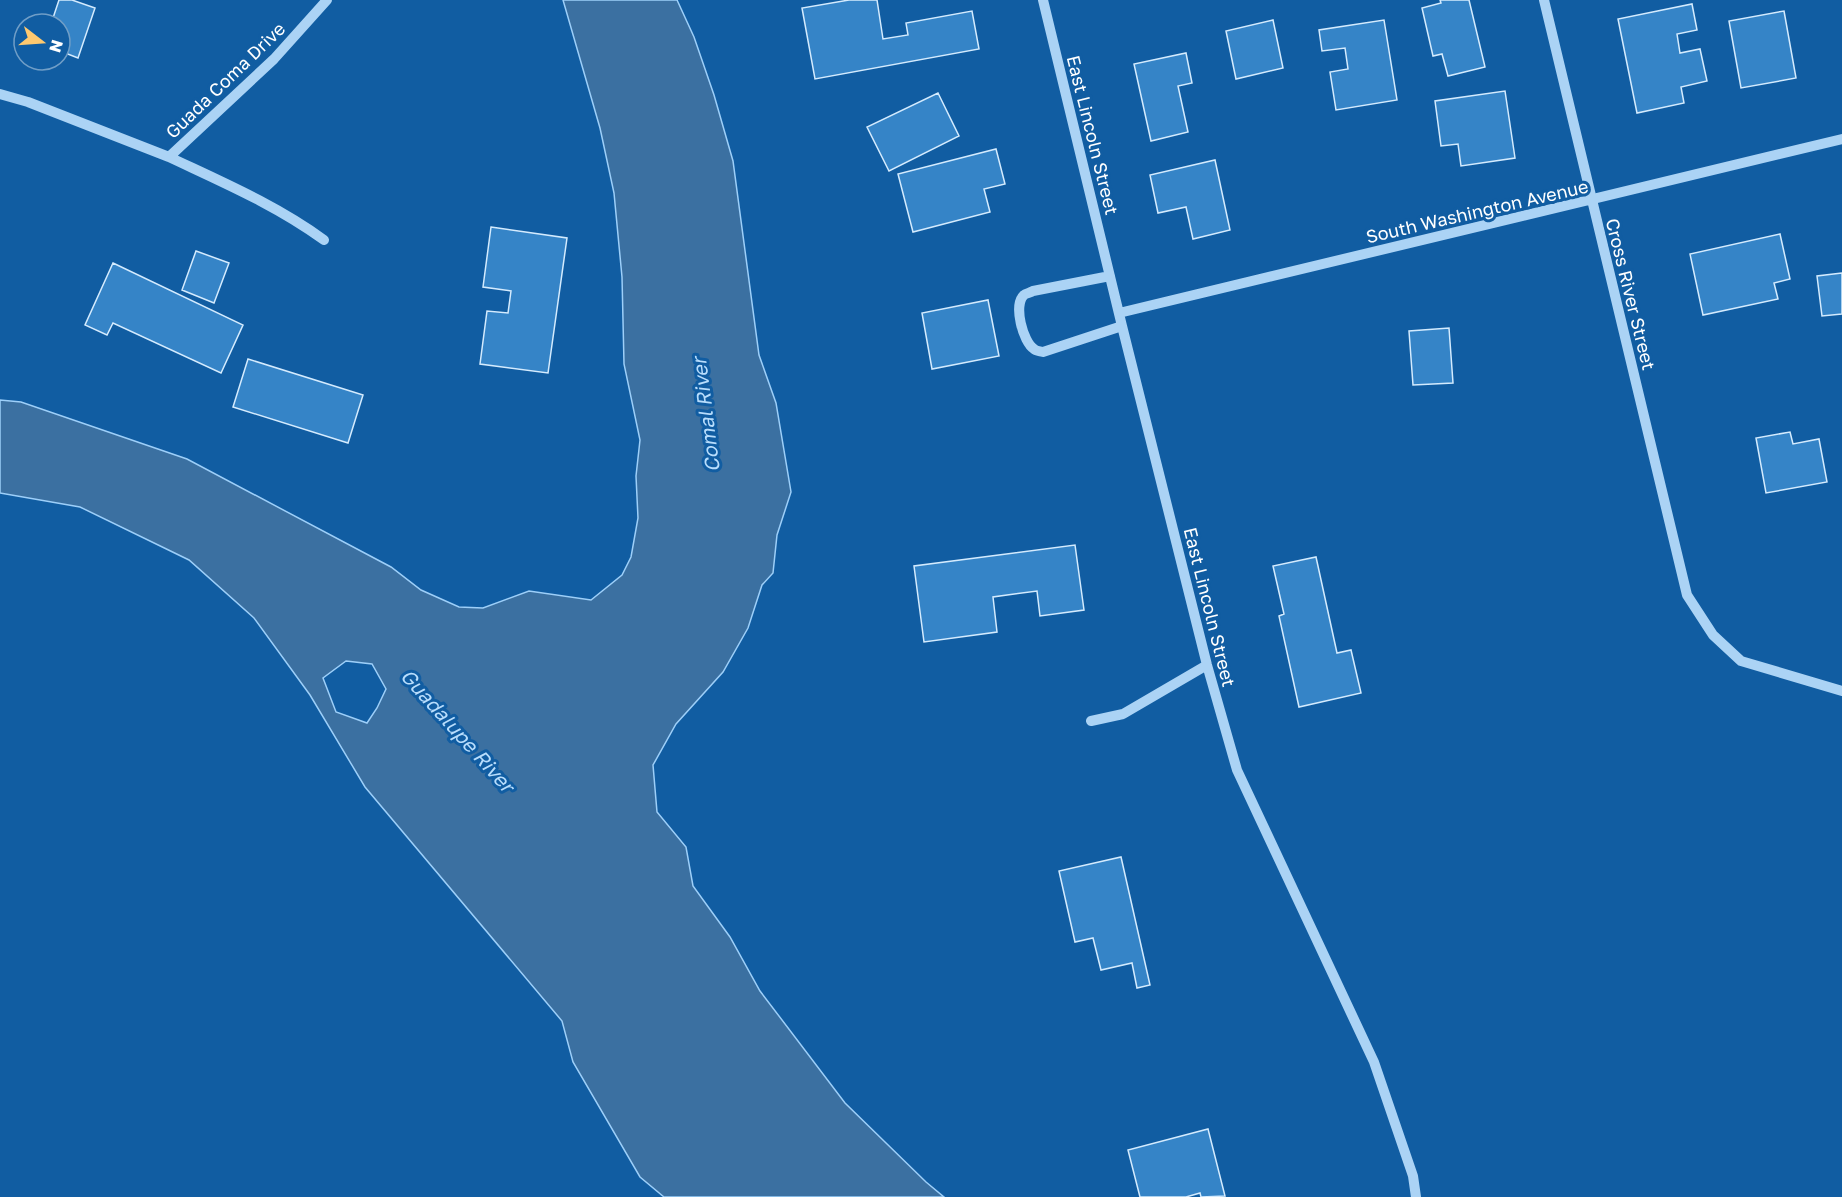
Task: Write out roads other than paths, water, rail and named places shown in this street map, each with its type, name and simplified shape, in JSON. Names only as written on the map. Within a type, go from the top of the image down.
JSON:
[{"type":"street","name":"Guada Coma Drive","points":[[0,94],[50,110],[169,157],[274,59],[327,0]]},
{"type":"street","name":"East Lincoln Street","points":[[1043,0],[1122,326],[1237,770],[1374,1062],[1413,1176],[1416,1197]]},
{"type":"street","name":"Cross River Street","points":[[1545,0],[1687,595],[1713,635],[1741,661],[1842,691]]},
{"type":"street","name":"South Washington Avenue","points":[[1119,313],[1842,139]]},
{"type":"street","points":[[169,157],[295,219],[324,240]]},
{"type":"street","points":[[1110,276],[1033,291],[1024,295],[1019,304],[1019,320],[1027,343],[1035,351],[1043,352],[1122,326]]},
{"type":"street","points":[[1091,721],[1123,714],[1208,665]]},
{"type":"water","points":[[563,0],[677,0],[694,37],[733,161],[759,355],[776,403],[791,492],[777,535],[773,573],[762,585],[748,628],[723,672],[676,724],[653,765],[657,812],[686,847],[693,886],[730,937],[760,991],[845,1103],[944,1197],[664,1197],[640,1177],[573,1062],[562,1021],[365,787],[310,695],[254,618],[189,560],[80,507],[0,493],[0,400],[21,402],[187,459],[391,567],[421,590],[459,607],[483,608],[529,591],[591,600],[622,575],[631,557],[638,518],[636,476],[640,440],[624,364],[622,277],[614,193],[600,128]],"holes":[[[346,661],[372,664],[386,689],[367,723],[336,712],[323,678]]]},
{"type":"water label","name":"Comal River","points":[[705,415]]},
{"type":"water label","name":"Guadalupe River","points":[[458,730]]}]
